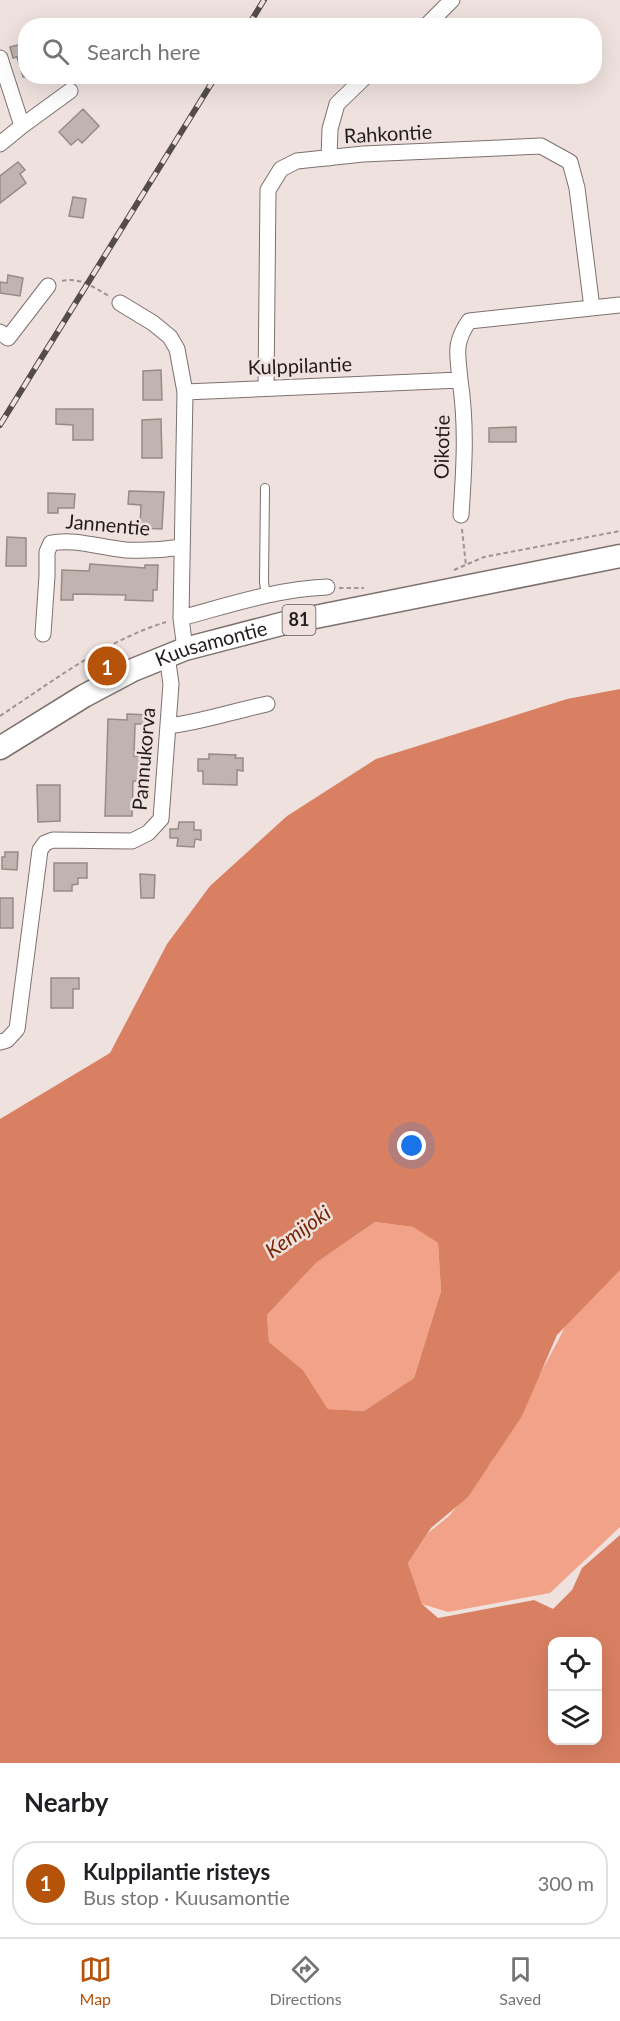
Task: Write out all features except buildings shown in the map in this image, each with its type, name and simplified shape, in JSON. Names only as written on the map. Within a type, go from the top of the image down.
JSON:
[{"type":"main road","name":"Kuusamontie","points":[[0,748],[84,696],[133,670],[176,653],[276,625],[620,556]]},
{"type":"street","points":[[434,18],[452,0]]},
{"type":"street","points":[[0,58],[22,126]]},
{"type":"street","points":[[329,158],[330,129],[337,104],[358,84]]},
{"type":"street","points":[[0,144],[70,91]]},
{"type":"street","name":"Rahkontie","points":[[266,388],[268,190],[280,169],[297,161],[363,154],[541,146],[570,162],[577,188],[592,308]]},
{"type":"street","points":[[3,340],[48,286]]},
{"type":"street","points":[[120,303],[153,323],[170,337],[177,348],[185,392],[181,618],[176,653]]},
{"type":"street","points":[[460,380],[459,335],[468,321],[620,305]]},
{"type":"street","name":"Kulppilantie","points":[[185,392],[460,380]]},
{"type":"street","name":"Oikotie","points":[[460,380],[465,412],[465,463],[461,515]]},
{"type":"street","name":"Jannentie","points":[[43,634],[47,576],[46,552],[51,543],[62,541],[124,550],[182,547]]},
{"type":"street","points":[[181,618],[302,588],[327,587]]},
{"type":"street","name":"Pannukorva","points":[[0,1042],[8,1040],[17,1029],[40,850],[45,843],[53,840],[132,841],[148,833],[161,819],[171,684],[176,653]]},
{"type":"street","points":[[169,726],[193,723],[267,704]]},
{"type":"lane","points":[[265,489],[264,582],[266,596]]},
{"type":"path","points":[[48,286],[74,279],[88,283],[120,303]]},
{"type":"path","points":[[461,515],[466,566]]},
{"type":"path","points":[[447,573],[484,556],[620,531]]},
{"type":"path","points":[[327,587],[374,588]]},
{"type":"path","points":[[0,716],[98,652],[124,639],[181,618]]},
{"type":"path","points":[[98,652],[107,666]]},
{"type":"shaded area","points":[[375,1222],[413,1227],[438,1243],[441,1291],[414,1378],[364,1411],[328,1409],[303,1370],[269,1342],[267,1315],[316,1263]]},
{"type":"shaded area","points":[[620,1265],[620,1527],[550,1593],[448,1612],[422,1604],[408,1563],[428,1533],[449,1516],[491,1463],[559,1339],[578,1299]]},
{"type":"water","name":"Kemijoki","points":[[620,689],[620,1270],[557,1335],[522,1416],[468,1497],[431,1528],[408,1563],[422,1604],[438,1618],[534,1600],[553,1609],[572,1590],[582,1568],[620,1535],[620,1763],[0,1763],[0,1119],[110,1053],[167,944],[210,886],[287,816],[376,759],[567,699]],"holes":[[[375,1222],[413,1227],[438,1243],[441,1291],[414,1378],[364,1411],[328,1409],[303,1370],[269,1342],[267,1315],[316,1263]]]},
{"type":"railway","points":[[253,18],[264,0]]},
{"type":"railway","points":[[0,425],[211,84]]},
{"type":"place","name":"Kulppilantie risteys","points":[[107,666]]}]
